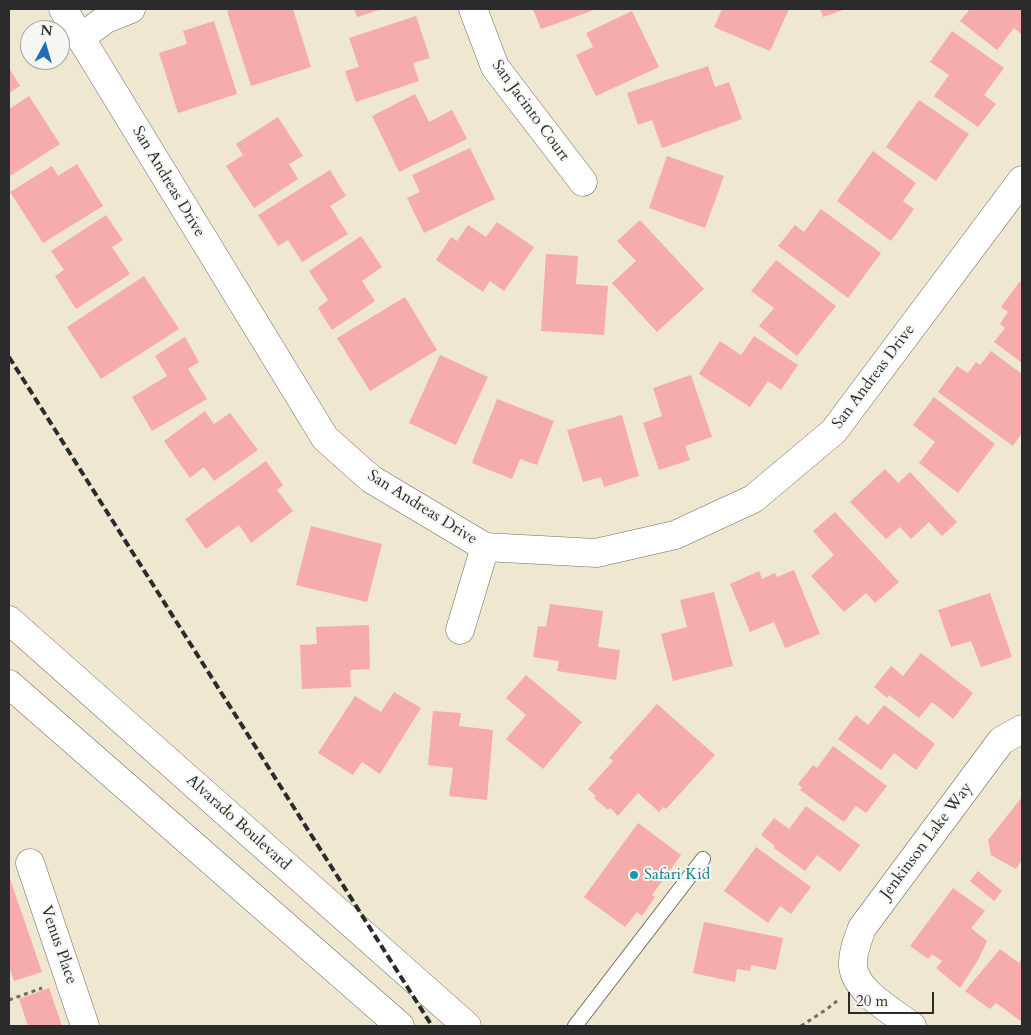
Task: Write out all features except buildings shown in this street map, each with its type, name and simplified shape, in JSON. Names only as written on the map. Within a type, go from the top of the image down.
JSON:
[{"type":"street","name":"San Andreas Drive","points":[[63,9],[325,438],[371,479],[485,547],[596,553],[675,535],[753,498],[834,431],[1022,180]]},
{"type":"street","points":[[80,38],[106,19],[131,9]]},
{"type":"street","name":"San Jacinto Court","points":[[473,9],[495,67],[583,182]]},
{"type":"street","points":[[460,630],[485,547]]},
{"type":"street","name":"Alvarado Boulevard","points":[[9,620],[467,1026]]},
{"type":"street","points":[[9,684],[400,1026]]},
{"type":"street","name":"Jenkinson Lake Way","points":[[856,975],[856,946],[862,928],[1001,741],[1022,729]]},
{"type":"street","name":"Venus Place","points":[[30,863],[85,1026]]},
{"type":"street","points":[[856,975],[867,993],[912,1026]]},
{"type":"lane","points":[[575,1026],[703,859]]},
{"type":"path","points":[[800,1026],[827,1009],[856,975]]},
{"type":"path","points":[[9,1000],[69,978]]},
{"type":"railway","points":[[9,357],[432,1026]]},
{"type":"place","name":"Safari Kid","points":[[634,875]]}]
